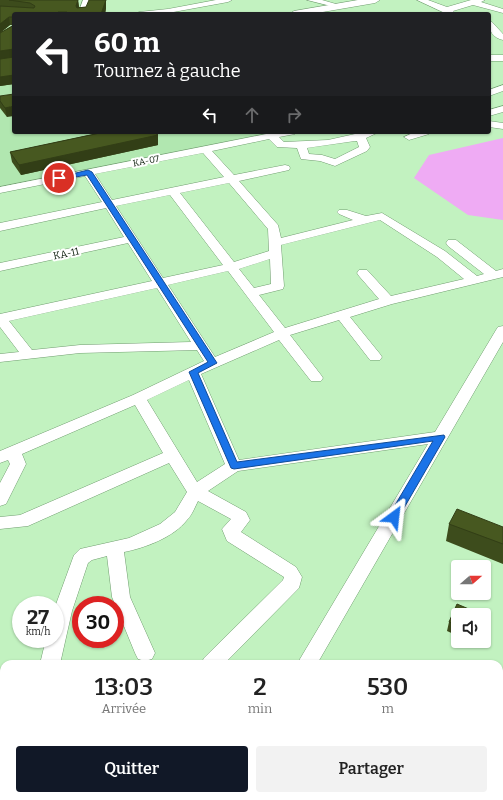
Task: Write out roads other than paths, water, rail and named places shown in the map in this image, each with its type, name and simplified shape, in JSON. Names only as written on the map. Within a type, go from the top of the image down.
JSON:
[{"type":"main road","points":[[305,12],[375,0]]},
{"type":"street","points":[[83,12],[87,0]]},
{"type":"street","points":[[175,0],[191,12]]},
{"type":"street","points":[[155,12],[228,0]]},
{"type":"street","points":[[311,0],[339,6]]},
{"type":"street","points":[[421,0],[449,12],[480,0]]},
{"type":"street","points":[[472,2],[503,11]]},
{"type":"street","points":[[491,22],[498,35],[503,38]]},
{"type":"street","points":[[491,58],[503,58]]},
{"type":"street","points":[[491,91],[503,88]]},
{"type":"street","points":[[491,112],[503,109]]},
{"type":"street","points":[[491,124],[503,126]]},
{"type":"street","name":"KA-07","points":[[0,190],[281,134]]},
{"type":"street","points":[[271,136],[281,145],[317,145],[364,134]]},
{"type":"street","points":[[409,137],[419,134]]},
{"type":"street","points":[[301,145],[305,157],[322,158],[335,163],[365,147],[354,136]]},
{"type":"street","points":[[206,150],[274,228],[278,286],[252,293]]},
{"type":"street","points":[[0,227],[285,168]]},
{"type":"street","points":[[88,172],[212,363]]},
{"type":"street","points":[[173,191],[316,378]]},
{"type":"street","points":[[343,212],[365,220]]},
{"type":"street","points":[[27,354],[0,319],[231,267],[275,248],[382,216],[441,254],[473,279]]},
{"type":"street","name":"KA-11","points":[[0,267],[132,239]]},
{"type":"street","points":[[452,243],[498,274]]},
{"type":"street","points":[[363,273],[388,301]]},
{"type":"street","points":[[0,500],[18,464],[7,454],[138,398],[212,363],[283,333],[388,301],[498,274]]},
{"type":"street","points":[[342,315],[375,357]]},
{"type":"street","points":[[309,660],[503,330]]},
{"type":"street","points":[[0,358],[80,349],[202,346]]},
{"type":"street","points":[[193,372],[234,466]]},
{"type":"street","points":[[138,398],[195,492],[240,516],[241,520],[231,529],[233,536],[290,572],[293,577],[292,583],[216,660]]},
{"type":"street","points":[[51,660],[63,611],[80,560],[86,554],[115,548],[148,538],[166,529],[181,516],[195,492],[234,466],[440,437]]},
{"type":"street","points":[[0,523],[22,521],[173,455]]},
{"type":"street","points":[[115,548],[121,597],[145,653]]}]
